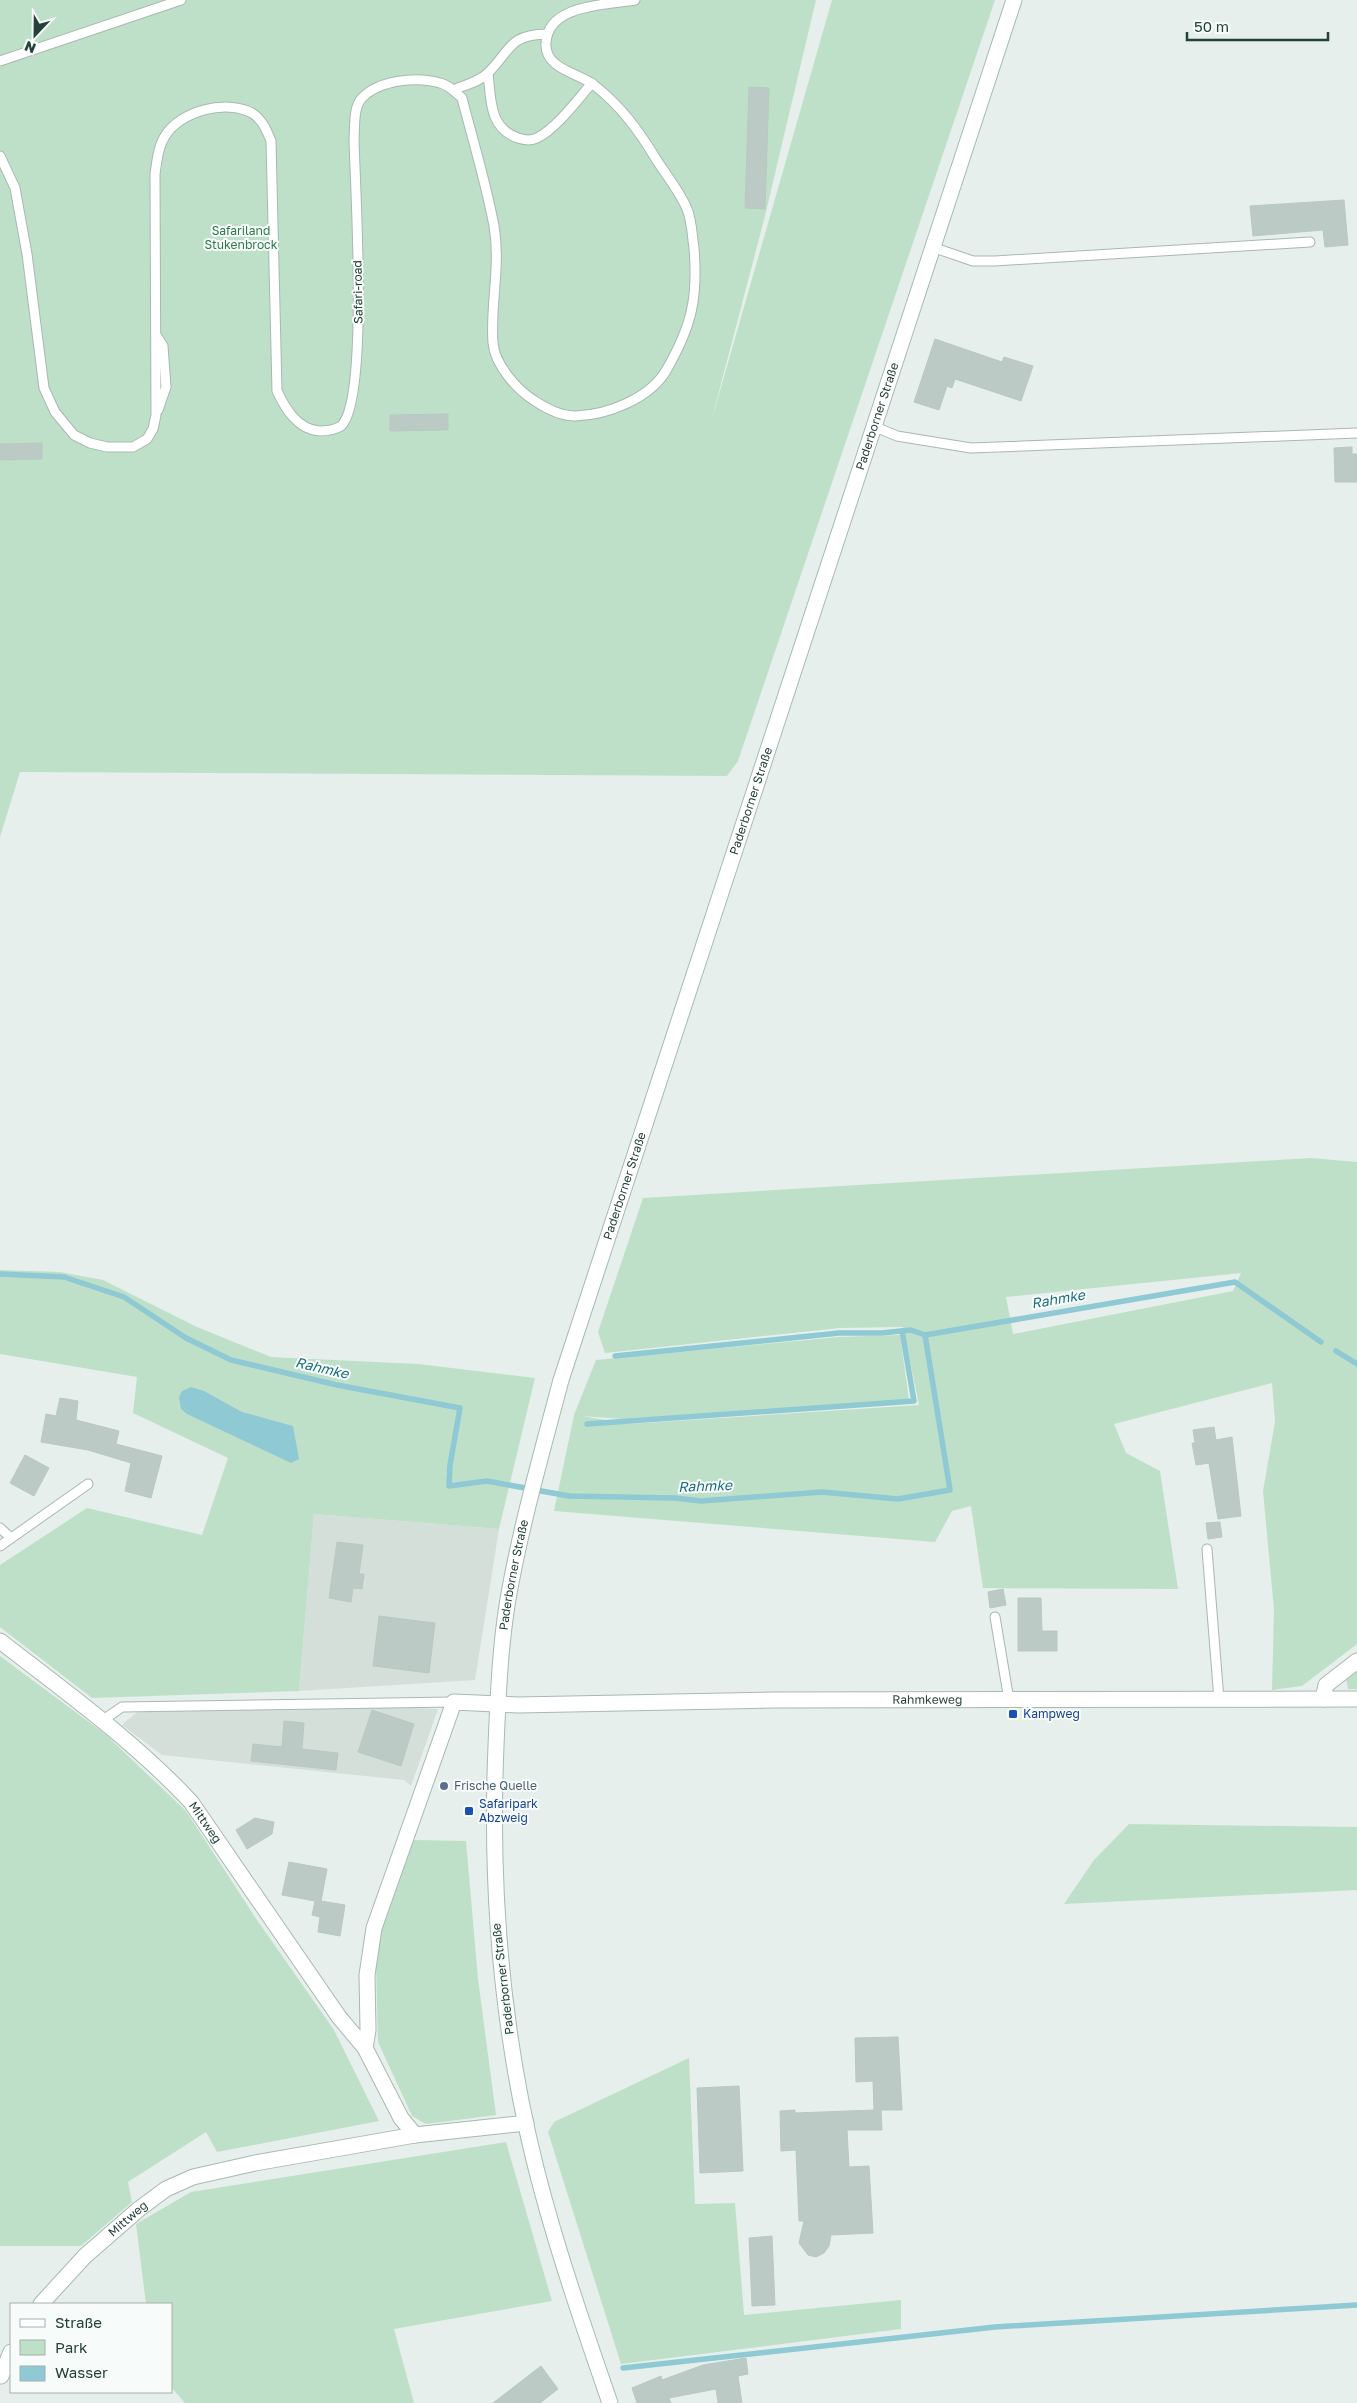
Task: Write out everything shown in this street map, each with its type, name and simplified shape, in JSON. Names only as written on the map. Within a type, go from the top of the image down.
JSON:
[{"type":"street","name":"Paderborner Straße","points":[[610,2403],[547,2212],[526,2122],[506,2016],[495,1907],[493,1845],[498,1703],[508,1600],[528,1505],[561,1380],[1014,0]]},
{"type":"street","name":"Mittweg","points":[[0,1641],[103,1720],[164,1773],[192,1802],[339,2017],[365,2048],[401,2118],[415,2136]]},
{"type":"street","points":[[1323,1699],[1326,1685],[1357,1661]]},
{"type":"street","name":"Rahmkeweg","points":[[498,1703],[518,1705],[776,1700],[1357,1699]]},
{"type":"street","points":[[365,2048],[368,2030],[367,1975],[374,1928],[454,1702],[498,1703]]},
{"type":"street","name":"Mittweg","points":[[42,2303],[84,2256],[139,2209],[166,2190],[193,2177],[254,2163],[415,2136],[526,2122]]},
{"type":"street","points":[[1,2376],[10,2354]]},
{"type":"lane","points":[[0,61],[158,4],[181,0]]},
{"type":"lane","points":[[547,34],[520,38],[505,51],[488,73],[472,83],[453,90],[462,98],[494,227],[498,263],[493,346],[506,376],[525,395],[551,411],[574,416],[601,412],[628,402],[653,388],[666,371],[682,340],[695,303],[696,273],[692,232],[687,209],[639,131],[624,111],[592,83],[567,72],[549,56],[546,46],[547,34],[556,20],[572,11],[635,0]]},
{"type":"lane","points":[[488,73],[492,111],[498,123],[507,134],[525,140],[537,138],[553,126],[592,83]]},
{"type":"lane","name":"Safari-road","points":[[0,156],[15,188],[27,254],[44,388],[55,412],[74,435],[90,443],[107,447],[133,447],[147,439],[153,429],[156,415],[155,174],[158,155],[165,136],[183,118],[212,108],[234,107],[253,113],[264,126],[271,141],[277,391],[286,410],[302,425],[318,431],[333,429],[341,425],[348,412],[353,389],[359,325],[354,140],[355,118],[360,99],[375,88],[397,82],[422,79],[441,83],[453,90]]},
{"type":"lane","points":[[932,247],[973,261],[994,261],[1310,242]]},
{"type":"lane","points":[[873,426],[896,436],[971,448],[1357,433]]},
{"type":"lane","points":[[0,1546],[10,1537],[88,1484]]},
{"type":"lane","points":[[0,1528],[10,1537]]},
{"type":"lane","points":[[1208,1549],[1219,1700]]},
{"type":"lane","points":[[995,1616],[1009,1700]]},
{"type":"lane","points":[[103,1720],[122,1707],[454,1702]]},
{"type":"shaded area","points":[[314,1514],[499,1529],[475,1680],[299,1691]]},
{"type":"shaded area","points":[[361,1706],[438,1709],[411,1786],[404,1780],[162,1755],[122,1725],[137,1712]]},
{"type":"green space","name":"Safariland Stukenbrock","points":[[0,0],[816,0],[765,216],[711,422],[832,0],[995,0],[738,761],[727,776],[20,772],[0,837]]},
{"type":"green space","points":[[1311,1158],[1357,1162],[1357,1644],[1302,1686],[1272,1690],[1274,1610],[1263,1491],[1275,1422],[1272,1383],[1114,1424],[1126,1453],[1160,1471],[1178,1589],[983,1588],[971,1506],[952,1511],[935,1542],[554,1511],[574,1415],[596,1360],[838,1337],[900,1335],[909,1400],[624,1419],[582,1416],[629,1424],[919,1405],[903,1327],[840,1328],[605,1353],[598,1332],[643,1198]],"holes":[[[1241,1273],[1233,1291],[1013,1334],[1006,1297]]]},
{"type":"green space","points":[[0,1270],[60,1272],[103,1280],[197,1327],[271,1357],[418,1364],[535,1378],[499,1529],[314,1514],[299,1691],[92,1698],[0,1627],[0,1565],[87,1508],[202,1535],[228,1458],[133,1413],[137,1377],[0,1354]]},
{"type":"green space","points":[[0,1656],[105,1734],[186,1811],[257,1920],[334,2030],[379,2121],[217,2152],[206,2132],[128,2182],[132,2202],[81,2246],[0,2246]]},
{"type":"green space","points":[[1357,1669],[1357,1689],[1348,1689],[1346,1677]]},
{"type":"green space","points":[[1129,1824],[1357,1827],[1357,1890],[1064,1904],[1094,1860]]},
{"type":"green space","points":[[414,1840],[466,1841],[478,1979],[496,2115],[426,2124],[412,2116],[378,2042],[376,1966],[379,1933]]},
{"type":"green space","points":[[689,2058],[695,2204],[735,2203],[744,2315],[901,2300],[901,2329],[621,2364],[548,2132],[554,2122]]},
{"type":"green space","points":[[506,2142],[552,2301],[394,2329],[414,2403],[185,2403],[172,2388],[172,2303],[146,2303],[136,2224],[191,2192]]},
{"type":"water","points":[[191,1387],[204,1391],[242,1412],[293,1426],[299,1459],[291,1463],[187,1414],[181,1409],[179,1397],[182,1391]]},
{"type":"building","points":[[749,87],[769,88],[765,209],[745,208]]},
{"type":"building","points":[[1344,200],[1348,245],[1325,247],[1323,230],[1253,236],[1250,206]]},
{"type":"building","points":[[935,339],[1002,362],[1004,357],[1033,366],[1021,401],[955,379],[952,388],[947,386],[939,410],[914,402]]},
{"type":"building","points":[[448,414],[448,430],[390,431],[390,415]]},
{"type":"building","points":[[42,443],[42,459],[0,460],[0,444]]},
{"type":"building","points":[[1352,447],[1352,454],[1357,454],[1357,482],[1335,482],[1334,448]]},
{"type":"building","points":[[60,1398],[78,1401],[76,1420],[119,1431],[116,1444],[162,1456],[151,1498],[125,1491],[131,1463],[88,1450],[41,1442],[46,1414],[56,1416]]},
{"type":"building","points":[[1214,1427],[1216,1440],[1232,1437],[1241,1516],[1218,1519],[1209,1463],[1196,1465],[1192,1443],[1195,1443],[1193,1430]]},
{"type":"building","points":[[25,1455],[49,1468],[34,1496],[10,1483]]},
{"type":"building","points":[[1220,1522],[1222,1537],[1208,1539],[1206,1523]]},
{"type":"building","points":[[337,1542],[363,1545],[359,1574],[364,1574],[362,1589],[353,1588],[351,1602],[329,1598]]},
{"type":"building","points":[[1003,1589],[1006,1605],[990,1608],[988,1592]]},
{"type":"building","points":[[1018,1598],[1041,1598],[1042,1631],[1057,1631],[1057,1651],[1018,1651]]},
{"type":"building","points":[[379,1616],[435,1623],[429,1673],[373,1666]]},
{"type":"building","points":[[372,1710],[414,1724],[401,1766],[358,1752]]},
{"type":"building","points":[[284,1721],[304,1723],[302,1749],[338,1753],[336,1770],[251,1761],[253,1744],[282,1747]]},
{"type":"building","points":[[255,1818],[274,1822],[272,1834],[247,1849],[236,1830]]},
{"type":"building","points":[[289,1862],[327,1869],[321,1901],[345,1905],[340,1936],[318,1932],[320,1917],[312,1915],[315,1901],[282,1895]]},
{"type":"building","points":[[898,2037],[902,2110],[881,2110],[882,2130],[847,2130],[849,2167],[869,2166],[873,2233],[831,2235],[829,2246],[824,2253],[816,2257],[808,2255],[799,2243],[804,2221],[799,2221],[796,2150],[781,2151],[780,2111],[795,2110],[795,2113],[874,2110],[873,2081],[856,2082],[855,2038]]},
{"type":"building","points":[[739,2086],[743,2171],[700,2173],[697,2088]]},
{"type":"building","points":[[772,2236],[775,2305],[752,2306],[749,2238]]},
{"type":"building","points":[[746,2358],[748,2374],[738,2376],[742,2403],[718,2403],[716,2389],[669,2398],[671,2403],[637,2403],[632,2388],[661,2376],[662,2380],[703,2365]]},
{"type":"building","points":[[541,2366],[558,2389],[540,2403],[493,2403]]},
{"type":"waterway","name":"Rahmke","points":[[0,1274],[64,1277],[124,1297],[186,1338],[231,1360],[337,1385],[460,1408],[450,1465],[449,1486],[487,1481],[569,1496],[675,1498],[701,1501],[822,1492],[898,1499],[950,1490],[925,1335],[1235,1282],[1321,1342]]},
{"type":"waterway","points":[[615,1356],[839,1333],[881,1333],[911,1330],[925,1335]]},
{"type":"waterway","name":"Rahmke","points":[[587,1424],[914,1401],[902,1331]]},
{"type":"waterway","name":"Rahmke","points":[[1336,1351],[1357,1364]]},
{"type":"waterway","points":[[623,2368],[995,2327],[1357,2305]]},
{"type":"place","name":"Kampweg","points":[[1013,1714]]},
{"type":"place","name":"Frische Quelle","points":[[444,1786]]},
{"type":"place","name":"Safaripark Abzweig","points":[[469,1811]]}]
